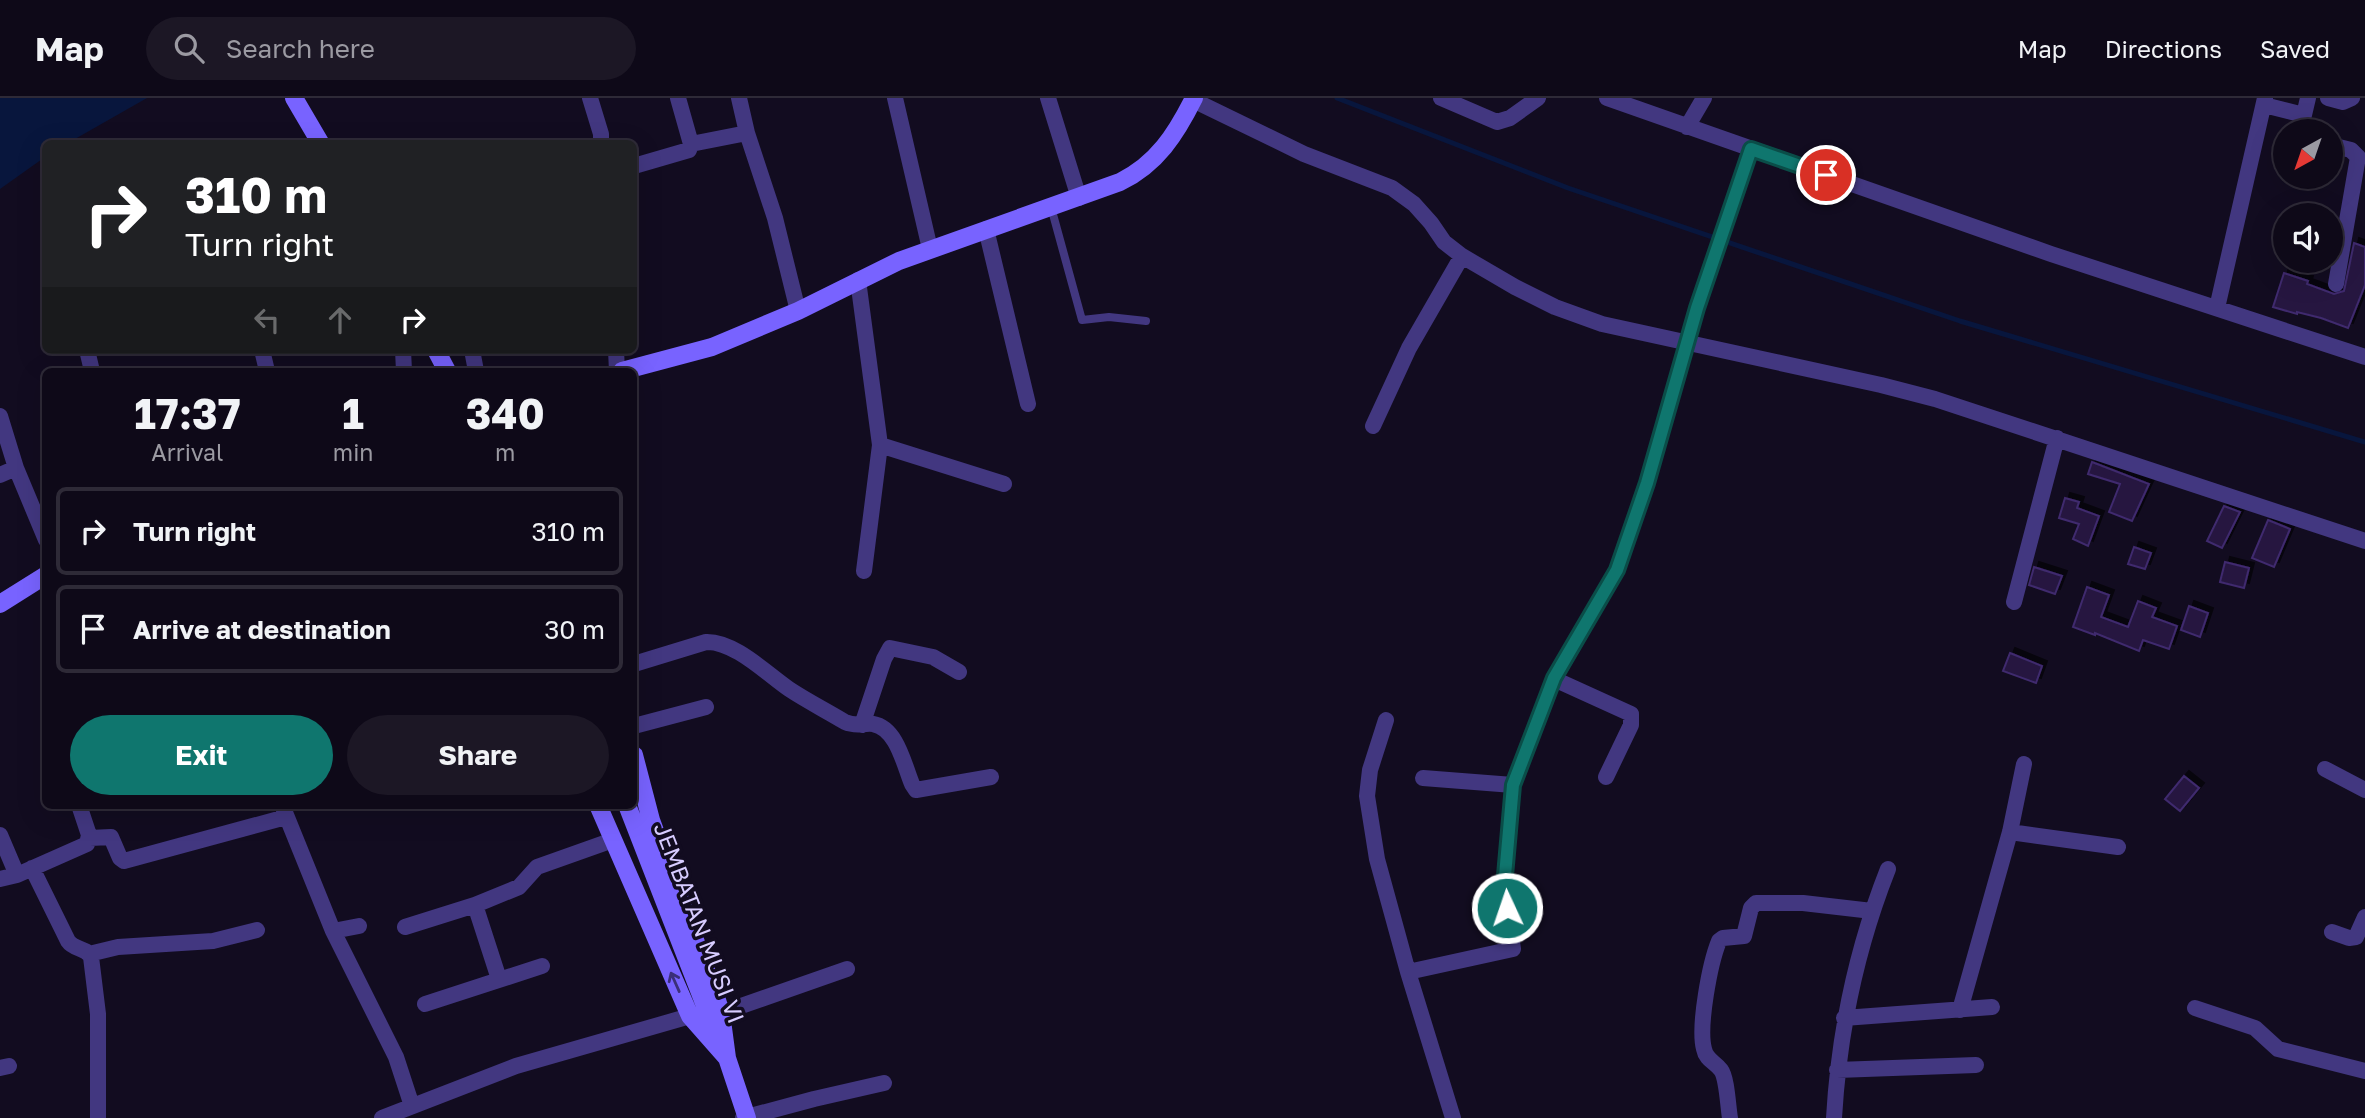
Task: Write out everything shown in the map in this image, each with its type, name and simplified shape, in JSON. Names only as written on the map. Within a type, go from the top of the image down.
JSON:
[{"type":"street","points":[[294,98],[319,140]]},
{"type":"street","points":[[590,98],[601,140]]},
{"type":"street","points":[[678,98],[691,144]]},
{"type":"street","points":[[739,98],[747,133],[775,218],[798,311]]},
{"type":"street","points":[[895,98],[930,249]]},
{"type":"street","points":[[1048,98],[1079,198]]},
{"type":"street","points":[[1441,98],[1497,122],[1510,118],[1538,98]]},
{"type":"street","points":[[1607,98],[2051,254],[2365,358]]},
{"type":"street","points":[[1687,127],[1704,98]]},
{"type":"street","points":[[2305,119],[2308,98]]},
{"type":"street","points":[[2328,98],[2343,102],[2352,98]]},
{"type":"street","points":[[632,368],[712,347],[798,311],[858,280],[930,249],[1120,182],[1147,166],[1167,145],[1193,99],[1304,154],[1392,188],[1414,204],[1444,242],[1462,256],[1515,288],[1567,312],[1602,324],[1936,399],[2365,541]]},
{"type":"street","points":[[2217,307],[2264,102],[2296,119]]},
{"type":"street","points":[[637,165],[686,152],[691,144],[747,133]]},
{"type":"street","points":[[2336,284],[2358,157],[2351,150],[2343,148]]},
{"type":"street","points":[[1408,971],[1513,949],[1504,887],[1513,785],[1554,678],[1617,570],[1647,483],[1687,342],[1751,149]]},
{"type":"street","points":[[986,229],[1028,404]]},
{"type":"street","points":[[1373,426],[1409,348],[1462,256]]},
{"type":"street","points":[[858,280],[880,445],[864,571]]},
{"type":"street","points":[[0,416],[16,468],[42,530]]},
{"type":"street","points":[[2014,602],[2057,438]]},
{"type":"street","points":[[880,445],[1004,484]]},
{"type":"street","points":[[0,475],[16,468]]},
{"type":"street","points":[[0,604],[42,578]]},
{"type":"street","points":[[637,663],[706,642],[718,643],[845,722],[879,726],[894,740],[916,790],[991,777]]},
{"type":"street","points":[[862,725],[890,648],[933,657],[959,672]]},
{"type":"street","points":[[1554,678],[1631,714],[1631,725],[1606,777]]},
{"type":"street","points":[[637,725],[706,707]]},
{"type":"street","points":[[1385,720],[1370,770],[1367,796],[1377,859],[1408,971],[1454,1118]]},
{"type":"street","points":[[1960,1010],[2010,832],[2024,764]]},
{"type":"street","points":[[637,766],[651,820],[721,1013],[727,1058],[745,1118],[884,1083]]},
{"type":"street","points":[[2325,769],[2365,790]]},
{"type":"street","points":[[1423,778],[1513,785]]},
{"type":"street","points":[[80,809],[90,838]]},
{"type":"street","points":[[600,809],[691,1016],[727,1058]]},
{"type":"street","name":"JEMBATAN MUSI VI","points":[[629,809],[707,1015],[727,1058]]},
{"type":"street","points":[[90,838],[111,837],[124,861],[284,811],[333,931],[396,1057],[412,1106]]},
{"type":"street","points":[[2010,832],[2118,847]]},
{"type":"street","points":[[0,835],[68,942],[89,954],[118,947],[214,941],[257,930]]},
{"type":"street","points":[[0,879],[84,846],[90,838]]},
{"type":"street","points":[[405,927],[475,905],[519,887],[537,867],[613,840]]},
{"type":"street","points":[[1834,1118],[1844,1018],[1857,961],[1888,869]]},
{"type":"street","points":[[1730,1118],[1723,1073],[1705,1053],[1702,1034],[1719,941],[1723,938],[1744,936],[1751,908],[1758,903],[1803,903],[1872,911]]},
{"type":"street","points":[[475,905],[499,979]]},
{"type":"street","points":[[2332,932],[2348,938],[2356,937],[2365,917]]},
{"type":"street","points":[[333,931],[359,926]]},
{"type":"street","points":[[89,954],[98,1014],[98,1118]]},
{"type":"street","points":[[425,1004],[542,966]]},
{"type":"street","points":[[721,1013],[846,969]]},
{"type":"street","points":[[1844,1018],[1992,1007]]},
{"type":"street","points":[[2195,1008],[2255,1028],[2278,1049],[2365,1071]]},
{"type":"street","points":[[382,1118],[516,1066],[691,1016]]},
{"type":"street","points":[[1837,1070],[1976,1065]]},
{"type":"lane","points":[[1047,208],[1082,320],[1109,317],[1146,321]]},
{"type":"water","points":[[0,98],[147,98],[73,140],[42,140],[42,159],[0,189]]},
{"type":"building","points":[[2354,243],[2365,247],[2365,285],[2348,328],[2321,318],[2273,307],[2284,273],[2334,294],[2344,291]]},
{"type":"building","points":[[2092,462],[2149,484],[2132,521],[2109,512],[2120,484],[2088,474]]},
{"type":"building","points":[[2065,498],[2079,502],[2077,508],[2099,516],[2088,546],[2073,539],[2079,524],[2059,518]]},
{"type":"building","points":[[2224,506],[2240,512],[2222,548],[2207,541]]},
{"type":"building","points":[[2268,520],[2290,529],[2274,567],[2252,558]]},
{"type":"building","points":[[2134,547],[2151,553],[2145,569],[2128,564]]},
{"type":"building","points":[[2225,562],[2249,568],[2244,588],[2220,582]]},
{"type":"building","points":[[2034,567],[2062,576],[2055,594],[2029,585]]},
{"type":"building","points":[[2087,587],[2109,595],[2101,617],[2128,627],[2138,601],[2156,608],[2152,617],[2177,626],[2169,649],[2143,640],[2139,651],[2073,627]]},
{"type":"building","points":[[2189,606],[2208,613],[2200,637],[2181,630]]},
{"type":"building","points":[[2010,653],[2042,666],[2036,683],[2003,671]]},
{"type":"building","points":[[2184,776],[2199,788],[2180,811],[2165,799]]},
{"type":"waterway","points":[[1337,98],[1568,188],[1960,321],[2365,442]]},
{"type":"route","points":[[1507,908],[1504,887],[1513,785],[1554,678],[1617,570],[1647,483],[1697,308],[1751,149],[1826,175]]}]
